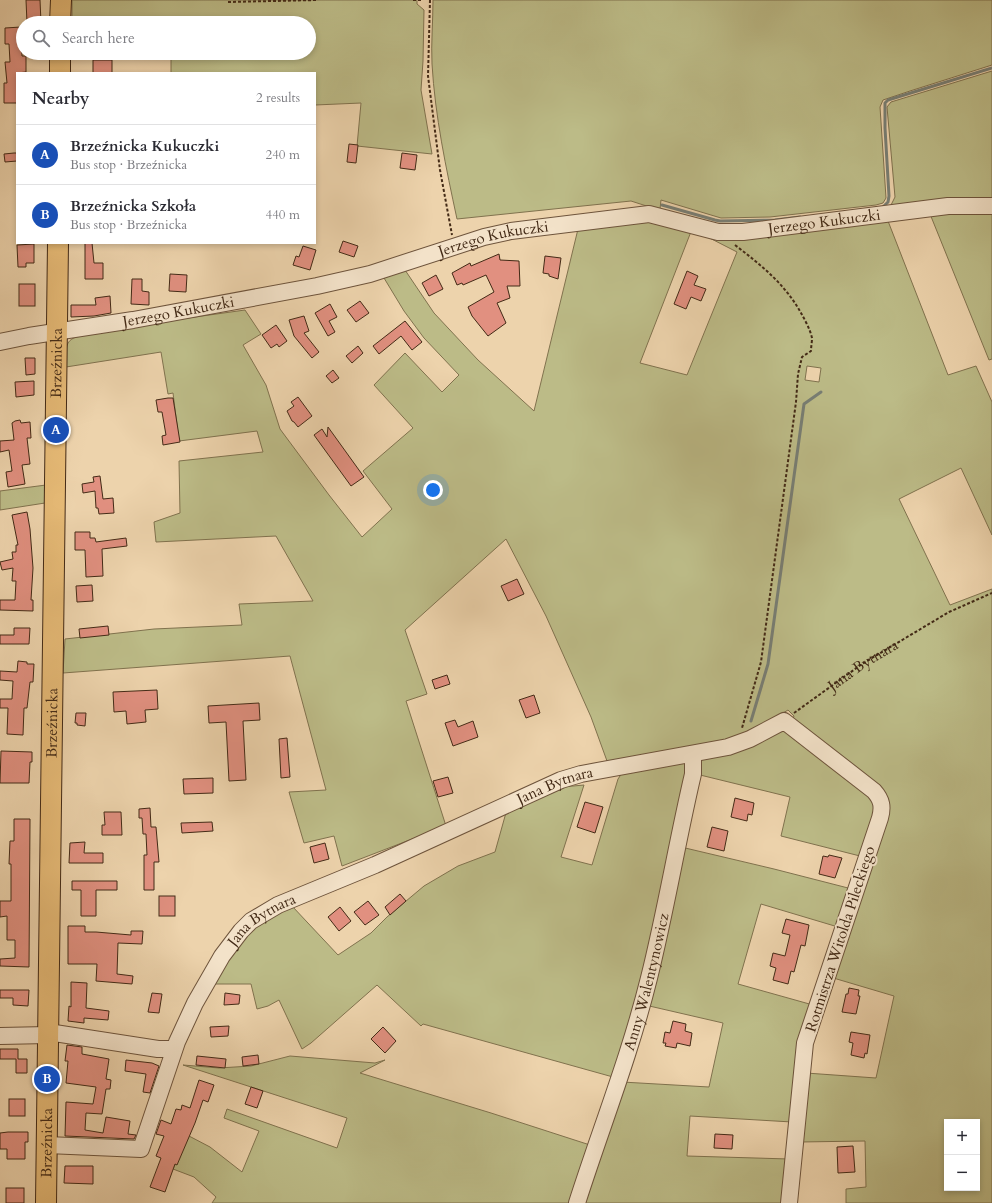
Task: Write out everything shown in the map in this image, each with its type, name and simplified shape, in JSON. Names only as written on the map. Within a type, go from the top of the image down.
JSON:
[{"type":"main road","points":[[60,16],[61,0]]},
{"type":"main road","points":[[60,60],[60,72]]},
{"type":"main road","name":"Brzeźnicka","points":[[46,1203],[58,244]]},
{"type":"street","name":"Jerzego Kukuczki","points":[[0,342],[318,286],[370,274],[454,246],[511,231],[649,214],[718,232],[743,232],[948,206],[992,206]]},
{"type":"street","name":"Jana Bytnara","points":[[46,1144],[141,1150],[174,1049],[195,1003],[222,956],[251,921],[263,913],[561,780],[581,774],[693,754],[739,744],[784,721]]},
{"type":"street","name":"Rotmistrza Witolda Pileckiego","points":[[784,721],[874,791],[882,806],[880,818],[805,1043],[789,1203]]},
{"type":"street","name":"Anny Walentynowicz","points":[[577,1203],[618,1082],[649,978],[693,774],[693,754]]},
{"type":"street","points":[[0,1036],[48,1034],[158,1049],[174,1049]]},
{"type":"path","points":[[228,2],[316,0]]},
{"type":"path","points":[[413,0],[421,0]]},
{"type":"path","points":[[430,0],[428,76],[440,170],[454,246]]},
{"type":"path","points":[[718,232],[770,272],[784,287],[806,322],[812,338],[811,351],[802,356],[798,374],[796,402],[761,662],[739,744]]},
{"type":"path","name":"Jana Bytnara","points":[[784,721],[862,664],[948,612],[992,593]]},
{"type":"shaded area","points":[[72,0],[417,0],[417,4],[424,10],[421,90],[432,154],[357,146],[361,103],[316,105],[316,72],[171,72],[171,60],[316,60],[316,16],[72,16]]},
{"type":"shaded area","points":[[433,0],[992,0],[992,65],[883,100],[880,107],[886,198],[883,203],[770,217],[721,218],[661,200],[660,209],[718,224],[734,225],[773,224],[890,207],[895,197],[887,107],[891,102],[992,71],[992,359],[989,360],[930,214],[888,221],[948,375],[976,366],[992,402],[992,535],[961,468],[899,499],[950,605],[992,589],[992,1203],[846,1203],[846,1189],[866,1187],[865,1141],[800,1142],[806,1073],[876,1078],[894,996],[830,977],[885,807],[793,719],[794,716],[788,710],[739,740],[622,763],[607,761],[591,717],[546,616],[506,539],[405,630],[427,694],[406,701],[446,826],[342,866],[334,836],[304,843],[289,792],[326,790],[290,656],[63,673],[65,639],[154,629],[242,625],[239,604],[313,601],[276,536],[156,542],[154,522],[180,513],[179,461],[263,452],[257,431],[179,441],[173,393],[168,394],[161,352],[66,367],[66,348],[70,340],[88,335],[88,332],[245,310],[261,334],[243,345],[266,385],[280,429],[362,537],[392,509],[363,471],[413,428],[374,385],[405,353],[442,392],[459,375],[424,338],[404,311],[384,278],[405,270],[434,313],[478,360],[534,411],[578,229],[659,210],[631,201],[457,219],[438,122],[433,83]],"holes":[[[692,229],[737,252],[687,375],[640,363]],[[807,366],[821,368],[819,382],[805,380]]]},
{"type":"shaded area","points":[[46,485],[45,503],[0,510],[0,491]]},
{"type":"shaded area","points":[[782,728],[855,780],[879,809],[860,856],[781,836],[790,797],[696,774],[700,758]]},
{"type":"shaded area","points":[[682,761],[688,766],[658,923],[613,1077],[423,1024],[421,1026],[377,985],[311,1043],[302,1049],[279,1000],[268,1006],[257,1009],[251,984],[211,984],[245,933],[292,906],[338,955],[371,933],[387,917],[424,886],[458,866],[495,852],[507,809],[552,788],[584,785],[561,857],[592,865],[618,779],[624,770]]},
{"type":"shaded area","points":[[681,847],[852,889],[838,927],[761,904],[738,984],[813,1005],[792,1122],[690,1116],[687,1156],[789,1159],[783,1203],[581,1203],[622,1082],[709,1087],[723,1023],[645,1005]]},
{"type":"shaded area","points":[[290,1056],[375,1063],[385,1060],[360,1073],[590,1145],[572,1203],[212,1203],[216,1197],[194,1177],[173,1169],[189,1136],[210,1147],[242,1172],[259,1131],[224,1118],[227,1109],[337,1148],[347,1118],[183,1065],[219,1068],[251,1066]]},
{"type":"building","points":[[26,0],[40,0],[41,16],[27,16]]},
{"type":"building","points":[[16,27],[16,60],[26,60],[26,72],[16,72],[16,103],[4,103],[4,83],[7,83],[5,62],[10,62],[9,44],[5,44],[5,28]]},
{"type":"building","points":[[93,60],[112,60],[112,72],[93,72]]},
{"type":"building","points":[[349,144],[358,145],[356,163],[347,162]]},
{"type":"building","points":[[16,153],[16,161],[5,162],[4,154]]},
{"type":"building","points":[[402,153],[417,155],[415,170],[400,168]]},
{"type":"building","points":[[343,241],[358,246],[354,257],[339,252]]},
{"type":"building","points":[[34,244],[34,263],[26,263],[26,267],[18,267],[17,245]]},
{"type":"building","points":[[85,244],[92,244],[94,263],[103,263],[103,279],[85,279]]},
{"type":"building","points":[[303,246],[316,250],[310,270],[293,265],[296,256],[299,257]]},
{"type":"building","points":[[499,254],[500,260],[519,261],[520,286],[507,286],[510,298],[497,303],[506,323],[488,336],[472,316],[468,307],[494,292],[486,275],[463,285],[462,283],[457,285],[452,273],[470,263],[471,266]]},
{"type":"building","points":[[545,256],[561,258],[558,279],[549,276],[549,274],[543,273]]},
{"type":"building","points":[[687,271],[698,276],[694,285],[706,289],[701,301],[691,297],[686,309],[674,304]]},
{"type":"building","points":[[170,274],[187,275],[186,292],[169,291]]},
{"type":"building","points":[[436,275],[443,289],[429,296],[422,283]]},
{"type":"building","points":[[132,279],[142,279],[142,291],[149,292],[149,305],[131,304]]},
{"type":"building","points":[[19,284],[35,284],[35,306],[19,306]]},
{"type":"building","points":[[110,296],[111,313],[94,316],[71,317],[71,305],[96,305],[95,298]]},
{"type":"building","points":[[360,301],[369,313],[356,322],[347,310]]},
{"type":"building","points":[[330,304],[337,317],[329,321],[335,332],[328,336],[315,313]]},
{"type":"building","points":[[304,316],[309,331],[304,333],[319,352],[312,358],[294,336],[289,320]]},
{"type":"building","points":[[405,321],[422,342],[412,350],[401,336],[379,354],[373,346]]},
{"type":"building","points":[[276,325],[287,341],[279,347],[277,344],[271,348],[262,335]]},
{"type":"building","points":[[358,346],[363,353],[352,363],[346,356]]},
{"type":"building","points":[[25,358],[35,358],[35,374],[26,375]]},
{"type":"building","points":[[333,370],[339,378],[332,383],[326,376]]},
{"type":"building","points":[[34,381],[34,395],[16,397],[15,382]]},
{"type":"building","points":[[298,397],[312,416],[298,427],[292,421],[287,411],[294,406],[291,402]]},
{"type":"building","points":[[173,398],[180,442],[163,445],[162,436],[166,435],[162,412],[158,412],[156,400]]},
{"type":"building","points":[[20,420],[21,423],[30,422],[31,438],[27,438],[30,464],[22,465],[25,484],[8,487],[6,472],[12,471],[9,450],[0,452],[0,441],[14,440],[12,423]]},
{"type":"building","points":[[328,427],[364,477],[351,486],[314,435],[322,429],[327,437]]},
{"type":"building","points":[[100,476],[103,499],[113,498],[114,513],[99,514],[98,508],[96,508],[95,491],[83,493],[82,484],[94,482],[93,477]]},
{"type":"building","points":[[27,512],[33,568],[31,600],[33,600],[33,611],[0,610],[0,600],[15,600],[16,581],[12,581],[13,568],[2,570],[0,562],[13,559],[12,552],[16,552],[16,545],[18,545],[12,515]]},
{"type":"building","points":[[75,532],[90,532],[90,538],[95,538],[96,542],[126,538],[127,546],[102,549],[103,576],[86,577],[85,550],[75,550]]},
{"type":"building","points":[[517,579],[524,594],[508,601],[501,586]]},
{"type":"building","points":[[92,585],[93,601],[77,602],[76,586]]},
{"type":"building","points":[[108,626],[109,635],[80,638],[79,629]]},
{"type":"building","points":[[14,628],[30,628],[29,644],[0,644],[0,635],[14,635]]},
{"type":"building","points":[[18,661],[27,662],[27,664],[34,664],[33,682],[30,682],[27,708],[24,708],[23,735],[7,734],[8,708],[0,708],[0,699],[12,699],[13,681],[0,680],[0,671],[17,672]]},
{"type":"building","points":[[447,675],[450,684],[435,689],[432,680]]},
{"type":"building","points":[[157,690],[158,709],[145,710],[146,722],[127,724],[126,711],[114,712],[113,692]]},
{"type":"building","points":[[534,695],[540,713],[526,718],[519,700]]},
{"type":"building","points":[[259,703],[260,720],[243,721],[246,780],[229,781],[226,722],[209,723],[208,706]]},
{"type":"building","points":[[76,713],[86,713],[85,726],[77,725],[77,723],[75,723]]},
{"type":"building","points":[[455,720],[458,727],[473,721],[478,737],[453,746],[445,723]]},
{"type":"building","points":[[287,738],[290,777],[281,778],[279,739]]},
{"type":"building","points":[[1,751],[32,752],[29,783],[0,783]]},
{"type":"building","points":[[448,777],[453,793],[438,797],[433,781]]},
{"type":"building","points":[[213,778],[213,793],[184,794],[183,779]]},
{"type":"building","points":[[735,798],[754,803],[752,815],[748,814],[747,821],[731,817]]},
{"type":"building","points":[[585,802],[603,807],[595,833],[577,827]]},
{"type":"building","points":[[150,808],[151,827],[156,827],[159,862],[154,862],[154,890],[144,890],[144,855],[147,855],[146,834],[143,834],[142,818],[139,818],[139,809]]},
{"type":"building","points":[[104,812],[121,812],[122,835],[102,835],[102,825],[105,825]]},
{"type":"building","points":[[14,819],[30,819],[29,967],[0,966],[0,959],[15,958],[15,940],[7,940],[7,916],[0,917],[0,901],[11,901],[11,864],[9,864],[10,841],[14,841]]},
{"type":"building","points":[[212,822],[213,831],[182,833],[181,823]]},
{"type":"building","points":[[712,827],[728,831],[724,851],[707,847]]},
{"type":"building","points":[[85,842],[84,853],[103,853],[103,863],[69,863],[70,843]]},
{"type":"building","points":[[325,843],[329,859],[314,863],[310,847]]},
{"type":"building","points":[[829,855],[842,858],[835,878],[819,874],[823,856],[828,857]]},
{"type":"building","points":[[72,881],[117,881],[117,890],[96,890],[96,916],[81,916],[81,890],[72,890]]},
{"type":"building","points":[[400,894],[406,901],[390,915],[385,907]]},
{"type":"building","points":[[159,896],[175,896],[175,916],[159,916]]},
{"type":"building","points":[[368,901],[379,915],[365,925],[354,912]]},
{"type":"building","points":[[340,907],[351,921],[339,931],[328,917]]},
{"type":"building","points":[[786,919],[809,925],[805,946],[801,945],[794,972],[791,971],[788,984],[773,980],[776,968],[770,966],[773,953],[785,956],[790,935],[782,933]]},
{"type":"building","points":[[68,926],[85,926],[85,932],[131,935],[131,931],[143,931],[142,944],[118,943],[117,974],[133,976],[132,984],[96,981],[97,964],[68,964]]},
{"type":"building","points":[[71,982],[87,983],[86,1008],[109,1011],[108,1020],[84,1018],[84,1023],[68,1021],[69,1006],[71,1007]]},
{"type":"building","points":[[849,988],[859,990],[858,996],[860,996],[856,1014],[842,1012]]},
{"type":"building","points":[[0,990],[29,990],[28,1006],[13,1005],[13,998],[0,998]]},
{"type":"building","points":[[152,993],[162,994],[159,1013],[148,1012]]},
{"type":"building","points":[[225,993],[240,995],[239,1004],[224,1005]]},
{"type":"building","points":[[673,1021],[686,1024],[685,1031],[692,1033],[690,1046],[677,1043],[676,1048],[665,1046],[666,1043],[663,1043],[665,1032],[670,1033]]},
{"type":"building","points":[[229,1026],[228,1036],[211,1037],[210,1027]]},
{"type":"building","points":[[383,1027],[396,1041],[385,1053],[371,1039]]},
{"type":"building","points":[[851,1032],[870,1035],[867,1054],[865,1053],[864,1058],[851,1055],[853,1043],[849,1042]]},
{"type":"building","points":[[67,1045],[82,1047],[82,1054],[109,1059],[106,1079],[111,1080],[110,1089],[106,1089],[102,1114],[86,1113],[85,1130],[103,1133],[106,1117],[130,1121],[128,1134],[136,1135],[134,1139],[65,1136],[66,1102],[93,1104],[96,1087],[66,1083],[68,1061],[65,1061]]},
{"type":"building","points":[[0,1049],[18,1049],[18,1059],[27,1059],[27,1073],[16,1073],[16,1059],[0,1059]]},
{"type":"building","points":[[258,1055],[259,1064],[243,1066],[242,1057]]},
{"type":"building","points":[[197,1056],[226,1059],[225,1068],[196,1065]]},
{"type":"building","points":[[126,1060],[152,1063],[159,1066],[150,1093],[143,1092],[146,1074],[125,1071]]},
{"type":"building","points":[[199,1080],[214,1085],[208,1102],[203,1100],[177,1165],[175,1164],[165,1192],[150,1187],[161,1158],[156,1156],[164,1136],[156,1134],[161,1120],[171,1124],[176,1109],[181,1110],[182,1105],[190,1108]]},
{"type":"building","points":[[251,1087],[263,1091],[257,1108],[245,1104]]},
{"type":"building","points":[[9,1099],[25,1099],[25,1116],[9,1116]]},
{"type":"building","points":[[28,1132],[28,1142],[25,1142],[25,1159],[7,1159],[7,1149],[0,1149],[0,1133]]},
{"type":"building","points":[[715,1134],[733,1135],[732,1149],[714,1148]]},
{"type":"building","points":[[853,1146],[855,1172],[838,1173],[837,1147]]},
{"type":"building","points":[[65,1166],[93,1166],[93,1184],[64,1183]]},
{"type":"building","points":[[6,1188],[24,1188],[24,1203],[6,1203]]},
{"type":"waterway","points":[[883,207],[888,202],[889,196],[885,103],[888,100],[992,68]]},
{"type":"waterway","points":[[662,205],[720,221],[775,220],[800,217]]},
{"type":"waterway","points":[[751,721],[768,664],[804,404],[821,392]]},
{"type":"place","name":"Brzeźnicka Kukuczki","points":[[56,430]]},
{"type":"place","name":"Brzeźnicka Szkoła","points":[[47,1079]]}]
